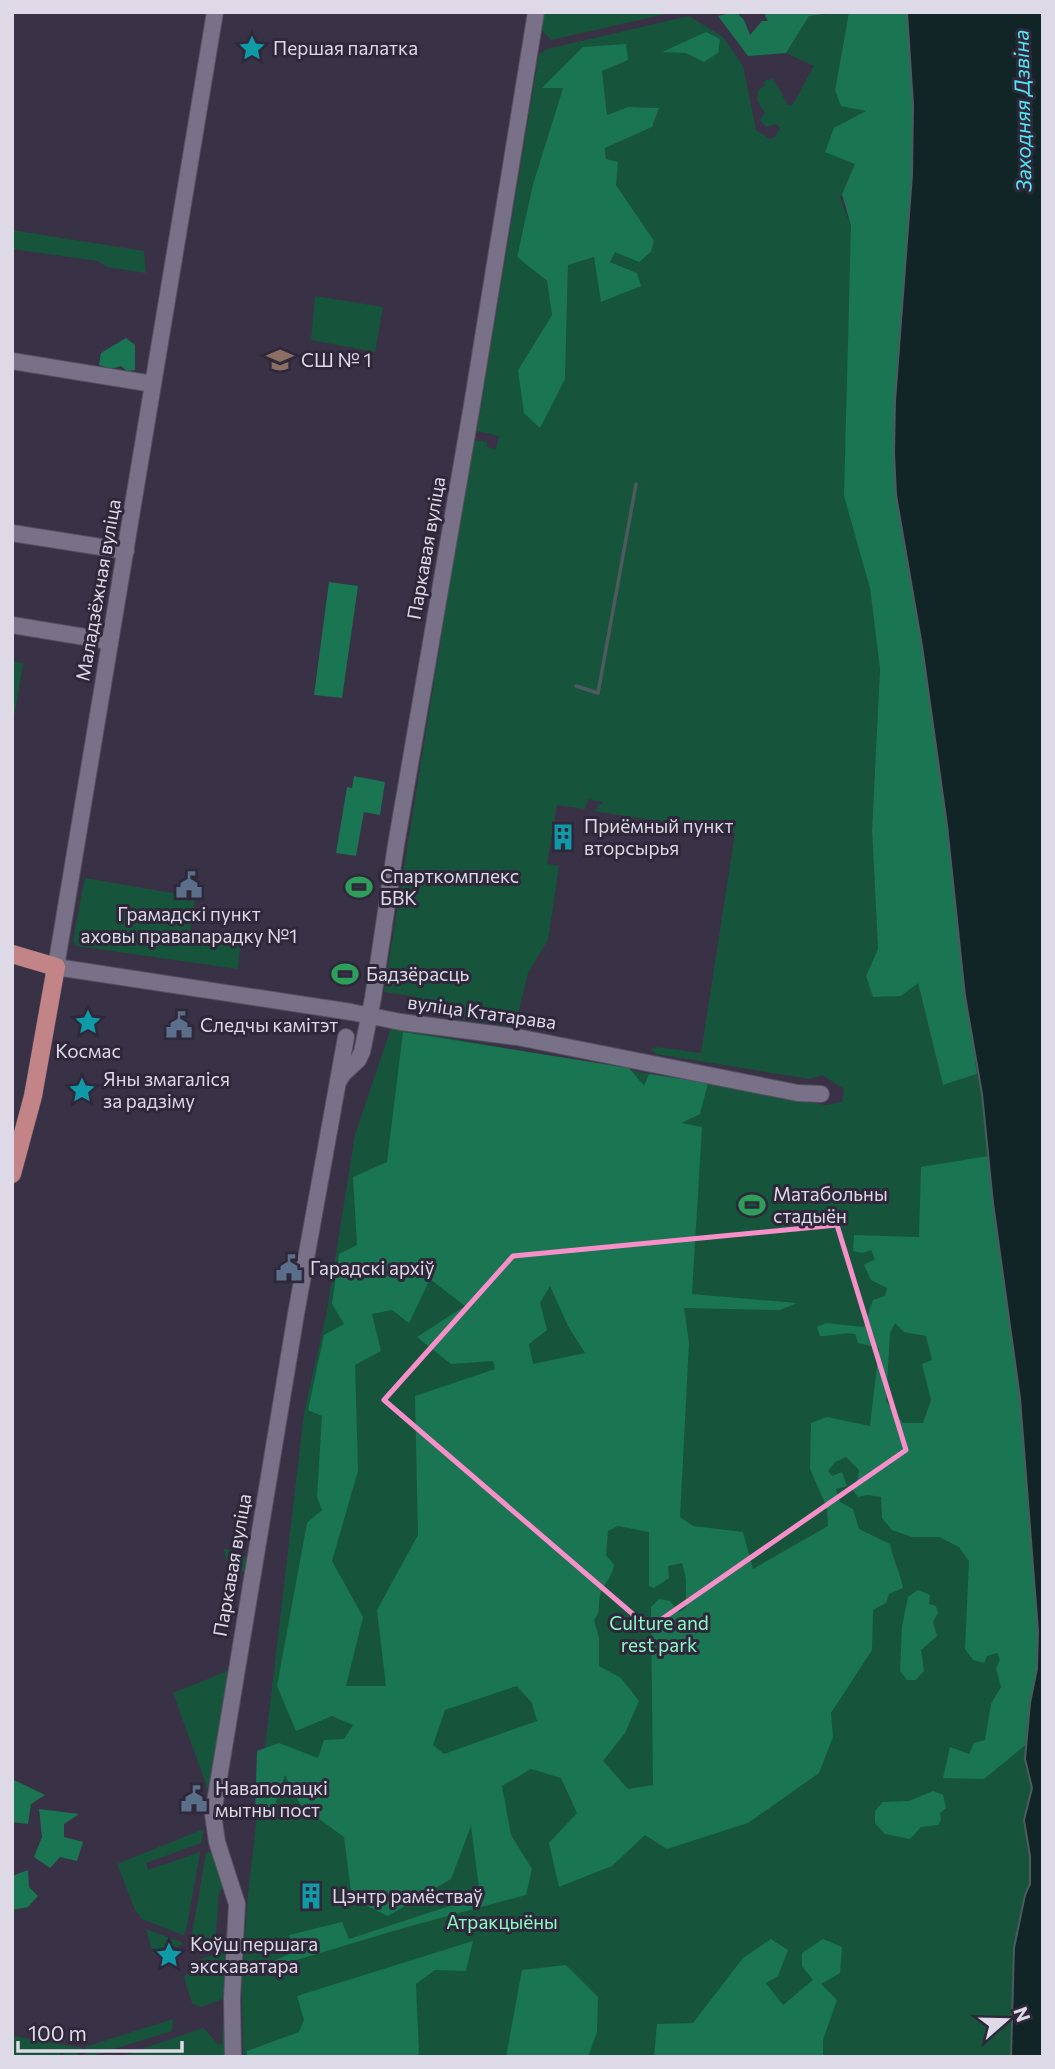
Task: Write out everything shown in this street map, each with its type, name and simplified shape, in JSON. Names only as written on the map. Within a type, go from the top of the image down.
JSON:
[{"type":"main road","name":"вуліца Ктатарава","points":[[12,954],[56,967]]},
{"type":"main road","name":"Маладзёжная вуліца","points":[[12,1174],[33,1096],[56,967]]},
{"type":"street","name":"Маладзёжная вуліца","points":[[56,967],[215,12]]},
{"type":"street","name":"Паркавая вуліца","points":[[338,1082],[362,1052],[370,1016],[536,12]]},
{"type":"street","points":[[12,361],[153,384]]},
{"type":"street","points":[[12,533],[126,551]]},
{"type":"street","points":[[12,625],[109,640]]},
{"type":"street","name":"вуліца Ктатарава","points":[[56,967],[401,1022],[517,1037],[798,1093],[821,1094]]},
{"type":"street","name":"Паркавая вуліца","points":[[233,2057],[232,1998],[237,1905],[217,1842],[214,1814],[325,1140],[346,1037]]},
{"type":"highlighted area","points":[[837,1225],[906,1450],[649,1628],[384,1400],[513,1256]]},
{"type":"green space","points":[[542,12],[674,12],[551,40],[540,28]]},
{"type":"green space","points":[[736,12],[744,20],[750,35],[762,21],[768,21],[765,16],[767,12],[840,12],[809,16],[786,53],[748,56],[718,16]]},
{"type":"green space","name":"Culture and rest park","points":[[849,12],[835,90],[867,111],[855,164],[840,198],[851,226],[870,588],[880,669],[872,830],[878,949],[866,976],[918,983],[943,1085],[977,1074],[982,1094],[993,1203],[1030,1703],[1025,1759],[1032,1788],[1024,1820],[1030,1856],[1030,1884],[1025,1895],[1014,1948],[1011,2057],[243,2057],[242,1978],[248,1894],[304,1413],[326,1316],[355,1135],[391,1028],[826,1105],[842,1102],[844,1089],[822,1075],[810,1079],[656,1054],[651,1049],[658,1047],[701,1053],[735,833],[594,811],[603,802],[588,799],[585,809],[557,805],[547,864],[559,866],[548,940],[528,973],[515,1027],[408,1011],[411,996],[384,992],[473,440],[487,442],[487,447],[496,449],[499,436],[477,431],[539,54],[547,49],[689,16],[723,37],[743,66],[756,130],[770,139],[775,137],[780,128],[777,124],[766,127],[760,120],[765,113],[757,101],[758,90],[765,86],[764,81],[772,79],[788,105],[793,104],[814,66],[786,53],[809,16]],"holes":[[[602,71],[607,115],[628,107],[659,108],[652,127],[605,148],[616,185],[654,241],[615,252],[610,262],[637,273],[602,302],[594,257],[568,265],[565,379],[518,370],[552,315],[547,281],[517,257],[533,184],[563,88],[542,87]]]},
{"type":"green space","points":[[849,12],[907,12],[909,27],[912,167],[895,404],[895,477],[923,648],[977,1074],[943,1085],[918,983],[901,996],[873,997],[866,976],[878,949],[872,830],[880,669],[870,588],[844,496],[851,226],[842,194],[855,164],[825,152],[834,128],[866,111],[841,106],[835,90]]},
{"type":"green space","points":[[706,32],[720,39],[718,53],[704,62],[686,53],[662,52]]},
{"type":"green space","points":[[626,44],[628,60],[602,71],[607,115],[628,107],[659,108],[652,127],[605,148],[606,159],[618,162],[616,185],[654,241],[651,252],[639,262],[615,252],[610,262],[637,273],[641,286],[601,302],[594,257],[568,265],[565,379],[540,428],[524,413],[518,370],[552,315],[547,281],[517,257],[533,184],[563,88],[542,88],[583,47]]},
{"type":"green space","points":[[12,230],[144,251],[146,273],[107,267],[98,261],[12,249]]},
{"type":"green space","points":[[315,296],[383,307],[375,352],[311,340]]},
{"type":"green space","points":[[126,338],[135,345],[135,370],[127,371],[121,366],[111,369],[99,365],[101,353]]},
{"type":"green space","points":[[329,582],[358,586],[342,698],[314,695]]},
{"type":"green space","points":[[12,661],[23,663],[12,730]]},
{"type":"green space","points":[[354,776],[385,782],[380,815],[364,812],[356,856],[336,853],[347,787],[352,788]]},
{"type":"green space","points":[[85,878],[195,897],[189,938],[240,946],[238,969],[77,946],[73,941]]},
{"type":"green space","points":[[403,1032],[629,1068],[644,1086],[649,1074],[708,1083],[700,1114],[681,1123],[702,1127],[692,1294],[797,1303],[780,1310],[684,1308],[689,1343],[680,1517],[693,1526],[743,1532],[753,1569],[828,1526],[827,1508],[810,1469],[811,1423],[827,1417],[870,1426],[879,1348],[858,1343],[855,1334],[820,1336],[817,1327],[826,1323],[864,1327],[873,1300],[885,1296],[887,1288],[871,1280],[864,1265],[875,1259],[871,1250],[862,1253],[853,1251],[854,1235],[919,1237],[921,1167],[988,1156],[1025,1435],[1038,1631],[1037,1669],[1030,1703],[1028,1743],[984,1779],[943,1778],[950,1747],[969,1754],[974,1743],[985,1740],[991,1704],[1001,1687],[996,1668],[1000,1660],[997,1653],[987,1656],[984,1663],[973,1660],[965,1649],[969,1561],[959,1547],[939,1537],[912,1537],[892,1530],[882,1518],[881,1497],[858,1497],[852,1489],[857,1482],[859,1470],[846,1457],[835,1462],[828,1471],[832,1476],[842,1472],[847,1486],[836,1489],[840,1502],[853,1509],[859,1529],[890,1544],[903,1588],[889,1594],[886,1603],[873,1610],[872,1650],[831,1713],[833,1737],[819,1773],[748,1823],[667,1849],[645,1835],[612,1866],[559,1887],[549,1843],[577,1813],[561,1778],[531,1769],[502,1786],[511,1835],[532,1869],[526,1895],[253,1973],[254,1969],[294,1952],[289,1935],[342,1922],[349,1939],[480,1896],[471,1826],[451,1879],[388,1916],[352,1899],[344,1837],[301,1806],[285,1775],[270,1820],[255,1813],[257,1751],[279,1743],[318,1758],[324,1740],[344,1739],[353,1725],[332,1716],[296,1731],[277,1686],[307,1523],[322,1510],[317,1497],[322,1416],[308,1410],[324,1335],[344,1324],[332,1304],[339,1254],[357,1245],[353,1177],[387,1162]],"holes":[[[430,1279],[465,1306],[417,1337],[451,1364],[493,1361],[495,1369],[415,1396],[418,1535],[377,1610],[386,1686],[346,1686],[363,1617],[332,1561],[358,1471],[355,1365],[381,1351],[372,1314],[392,1310],[409,1323]],[[550,1286],[568,1326],[585,1353],[533,1364],[529,1344],[547,1330],[540,1303]],[[895,1323],[904,1332],[926,1336],[932,1360],[922,1364],[931,1400],[923,1423],[903,1423],[886,1401],[890,1333]],[[618,1526],[649,1532],[649,1586],[654,1588],[669,1578],[668,1566],[682,1563],[686,1579],[686,1608],[679,1612],[670,1601],[659,1599],[651,1607],[653,1785],[628,1789],[603,1761],[625,1733],[639,1701],[621,1678],[599,1666],[599,1638],[594,1620],[598,1613],[601,1592],[614,1565],[606,1555],[608,1531]],[[517,1686],[532,1703],[537,1721],[444,1754],[433,1745],[445,1710]]]},
{"type":"green space","points":[[223,1548],[245,1556],[248,1563],[246,1570],[232,1576]]},
{"type":"green space","points":[[918,1590],[930,1595],[929,1604],[936,1606],[938,1613],[933,1622],[937,1636],[921,1650],[924,1671],[916,1680],[907,1680],[900,1671],[902,1626],[908,1597]]},
{"type":"green space","points":[[230,1670],[210,1795],[173,1693]]},
{"type":"green space","points":[[12,1779],[45,1795],[31,1804],[28,1824],[12,1822]]},
{"type":"green space","points":[[933,1791],[943,1795],[946,1808],[940,1813],[941,1820],[938,1825],[921,1827],[910,1839],[885,1834],[875,1823],[875,1811],[883,1802],[909,1801]]},
{"type":"green space","points":[[39,1809],[79,1814],[64,1824],[64,1837],[83,1842],[77,1861],[60,1857],[50,1868],[34,1857],[42,1837]]},
{"type":"green space","points":[[204,1829],[201,1843],[146,1863],[148,1870],[200,1852],[186,1931],[183,1935],[142,1919],[135,1910],[117,1864]]},
{"type":"green space","points":[[206,1853],[214,1853],[226,1886],[219,1892],[216,1933],[221,1946],[199,1954],[190,1946]]},
{"type":"green space","points":[[28,1870],[29,1887],[38,1896],[28,1907],[12,1910],[12,1876]]},
{"type":"green space","points":[[146,1929],[181,1942],[182,1945],[153,1954]]},
{"type":"green space","points":[[771,1939],[788,1950],[778,1976],[766,1983],[783,2005],[813,1980],[802,1966],[802,1953],[823,1939],[842,1947],[840,1973],[821,1984],[837,2000],[823,2040],[823,2057],[654,2057],[657,2024],[693,2023],[743,1958]]},
{"type":"green space","points":[[473,1941],[466,1971],[435,1970],[416,1984],[419,2054],[413,2057],[247,2057],[247,2051],[299,2032],[304,2020],[297,1996]]},
{"type":"green space","points":[[229,1950],[228,1997],[201,2007],[192,2003],[184,1977],[201,1959]]},
{"type":"green space","points":[[566,1965],[598,1997],[597,2032],[588,2057],[506,2057],[522,1970]]},
{"type":"green space","points":[[173,2019],[172,2031],[88,2057],[85,2047]]},
{"type":"green space","points":[[226,2020],[228,2057],[119,2057],[203,2028],[219,2045],[222,2044],[223,2021]]},
{"type":"green space","points":[[12,2036],[83,2048],[87,2056],[80,2049],[78,2057],[66,2057],[61,2052],[59,2057],[45,2057],[42,2054],[40,2057],[12,2057]]},
{"type":"water","name":"Заходняя Дзвіна","points":[[907,12],[1043,12],[1043,2057],[1011,2057],[1014,1948],[1025,1895],[1030,1884],[1030,1856],[1024,1820],[1032,1788],[1025,1759],[1030,1703],[1037,1669],[1038,1631],[1020,1398],[993,1203],[982,1094],[965,996],[947,825],[922,646],[896,495],[895,401],[912,175],[913,105]]},
{"type":"waterway","points":[[576,686],[598,693],[636,484]]},
{"type":"place","name":"Першая палатка","points":[[252,48]]},
{"type":"place","name":"СШ № 1","points":[[280,360]]},
{"type":"place","name":"Приёмный пункт вторсырья","points":[[563,837]]},
{"type":"place","name":"Грамадскі пункт аховы правапарадку №1","points":[[189,885]]},
{"type":"place","name":"Спарткомплекс БВК","points":[[359,887]]},
{"type":"place","name":"Бадзёрасць","points":[[345,974]]},
{"type":"place","name":"Космас","points":[[88,1022]]},
{"type":"place","name":"Следчы камітэт","points":[[179,1025]]},
{"type":"place","name":"Яны змагаліся за радзіму","points":[[82,1090]]},
{"type":"place","name":"Матабольны стадыён","points":[[752,1205]]},
{"type":"place","name":"Гарадскі архіў","points":[[289,1268]]},
{"type":"place","name":"Наваполацкі мытны пост","points":[[194,1799]]},
{"type":"place","name":"Цэнтр рамёстваў","points":[[311,1896]]},
{"type":"place","name":"Коўш першага экскаватара","points":[[169,1955]]},
{"type":"park label","name":"Атракцыёны","points":[[502,1922]]}]
